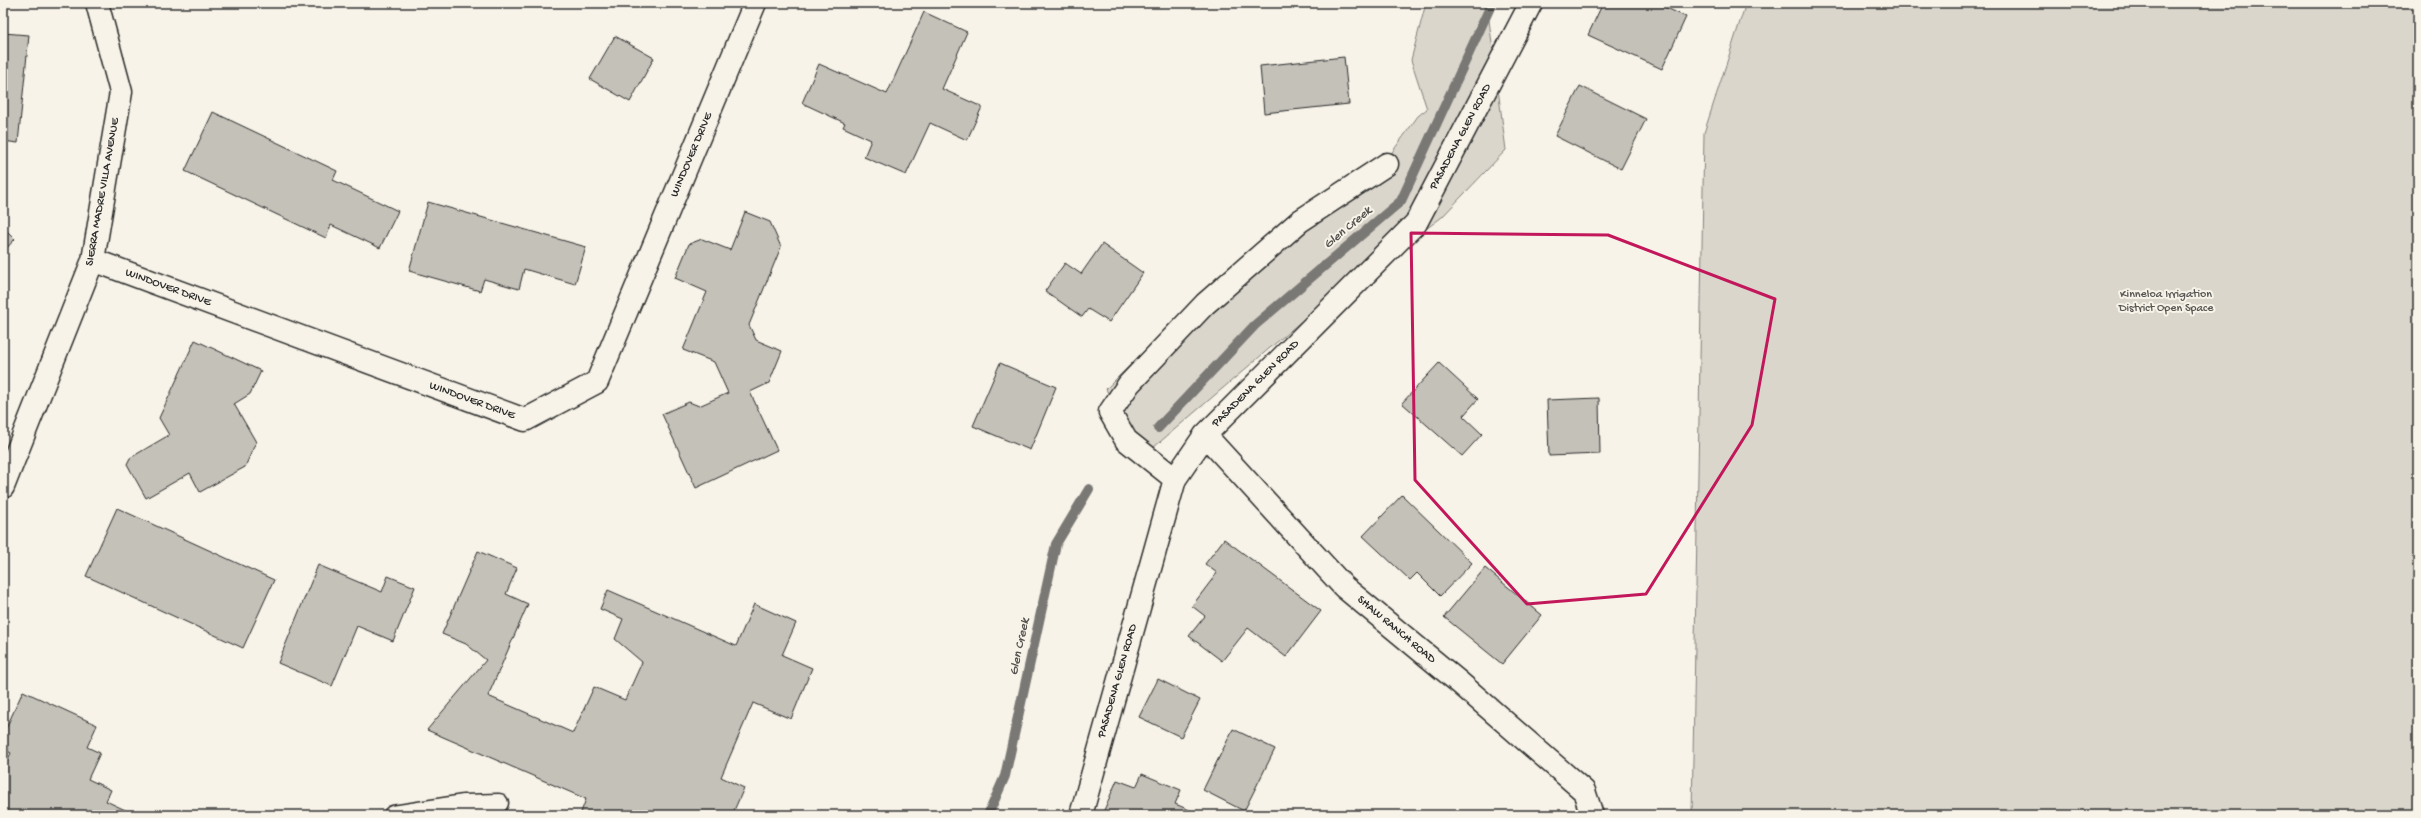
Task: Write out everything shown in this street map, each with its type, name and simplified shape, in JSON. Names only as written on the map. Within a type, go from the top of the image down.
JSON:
[{"type":"street","name":"SIERRA MADRE VILLA AVENUE","points":[[3,487],[93,260],[121,92],[97,3]]},
{"type":"street","name":"WINDOVER DRIVE","points":[[93,260],[525,420],[597,382],[755,3]]},
{"type":"street","name":"PASADENA GLEN ROAD","points":[[1081,815],[1175,479],[1205,435],[1416,223],[1531,3]]},
{"type":"street","points":[[1175,479],[1126,440],[1110,412],[1128,384],[1205,304],[1300,221],[1387,164]]},
{"type":"street","name":"SHAW RANCH ROAD","points":[[1205,435],[1344,587],[1460,683],[1584,791],[1592,815]]},
{"type":"lane","points":[[393,815],[464,804],[499,803]]},
{"type":"highlighted area","points":[[1411,233],[1608,235],[1775,299],[1752,425],[1646,594],[1527,604],[1415,480]]},
{"type":"green space","points":[[1426,3],[1489,3],[1487,5],[1506,150],[1442,217],[1298,324],[1140,459],[1106,389],[1226,270],[1257,256],[1375,176],[1418,116],[1427,109],[1411,60]]},
{"type":"green space","name":"Kinneloa Irrigation District Open Space","points":[[1746,3],[2418,3],[2418,815],[1692,815],[1704,133]]},
{"type":"building","points":[[1597,3],[1656,3],[1686,17],[1662,69],[1588,35],[1602,5]]},
{"type":"building","points":[[924,12],[967,32],[942,89],[982,107],[967,140],[930,123],[906,175],[864,157],[871,140],[843,127],[845,123],[802,103],[819,64],[887,94]]},
{"type":"building","points":[[3,33],[29,35],[18,143],[3,141]]},
{"type":"building","points":[[615,36],[654,58],[630,102],[590,79]]},
{"type":"building","points":[[1344,57],[1349,104],[1264,113],[1260,66]]},
{"type":"building","points":[[1580,86],[1646,119],[1621,169],[1555,136]]},
{"type":"building","points":[[213,112],[337,171],[333,180],[398,211],[380,248],[331,225],[326,238],[185,171]]},
{"type":"building","points":[[428,202],[586,247],[575,284],[524,269],[519,289],[484,279],[480,291],[409,271]]},
{"type":"building","points":[[745,212],[770,222],[781,247],[749,325],[756,340],[782,351],[769,383],[750,392],[777,450],[696,488],[662,414],[689,402],[699,406],[728,393],[714,362],[683,350],[707,292],[675,278],[689,244],[702,239],[730,250]]},
{"type":"building","points":[[3,227],[15,239],[3,252]]},
{"type":"building","points":[[1102,244],[1143,273],[1109,322],[1088,309],[1082,317],[1045,291],[1065,263],[1081,274]]},
{"type":"building","points":[[195,340],[261,371],[250,394],[234,404],[256,442],[245,467],[200,492],[190,473],[146,498],[127,464],[130,458],[169,435],[159,418]]},
{"type":"building","points":[[1000,363],[1056,387],[1030,450],[973,426]]},
{"type":"building","points":[[1439,363],[1478,399],[1463,416],[1482,434],[1462,456],[1402,403]]},
{"type":"building","points":[[1599,398],[1600,454],[1549,456],[1547,400]]},
{"type":"building","points":[[1402,495],[1472,563],[1440,596],[1417,573],[1410,580],[1363,536]]},
{"type":"building","points":[[117,508],[274,580],[243,648],[86,576]]},
{"type":"building","points":[[1224,539],[1321,611],[1286,657],[1248,628],[1222,661],[1189,636],[1205,616],[1192,606],[1217,573],[1205,564]]},
{"type":"building","points":[[478,551],[517,568],[506,594],[528,604],[488,696],[573,733],[594,687],[625,700],[642,662],[615,639],[623,619],[600,609],[608,590],[736,646],[754,604],[796,623],[782,655],[812,668],[791,719],[753,703],[721,777],[744,788],[732,815],[580,815],[586,799],[427,730],[486,660],[466,644],[442,634]]},
{"type":"building","points":[[318,565],[382,592],[388,576],[415,587],[393,641],[357,626],[332,686],[278,663]]},
{"type":"building","points":[[1485,568],[1542,615],[1502,664],[1444,617]]},
{"type":"building","points":[[1158,679],[1200,700],[1181,737],[1139,717]]},
{"type":"building","points":[[23,691],[97,725],[87,747],[100,753],[88,779],[111,790],[106,801],[136,815],[16,815],[3,809],[3,769],[11,753],[3,749],[3,735]]},
{"type":"building","points":[[1233,729],[1275,749],[1244,811],[1203,790]]},
{"type":"building","points":[[1142,774],[1181,790],[1175,804],[1192,811],[1190,815],[1102,815],[1117,780],[1136,787]]},
{"type":"waterway","name":"Glen Creek","points":[[1158,428],[1255,325],[1401,201],[1492,3]]},
{"type":"waterway","name":"Glen Creek","points":[[988,815],[1005,776],[1056,544],[1089,489]]}]
